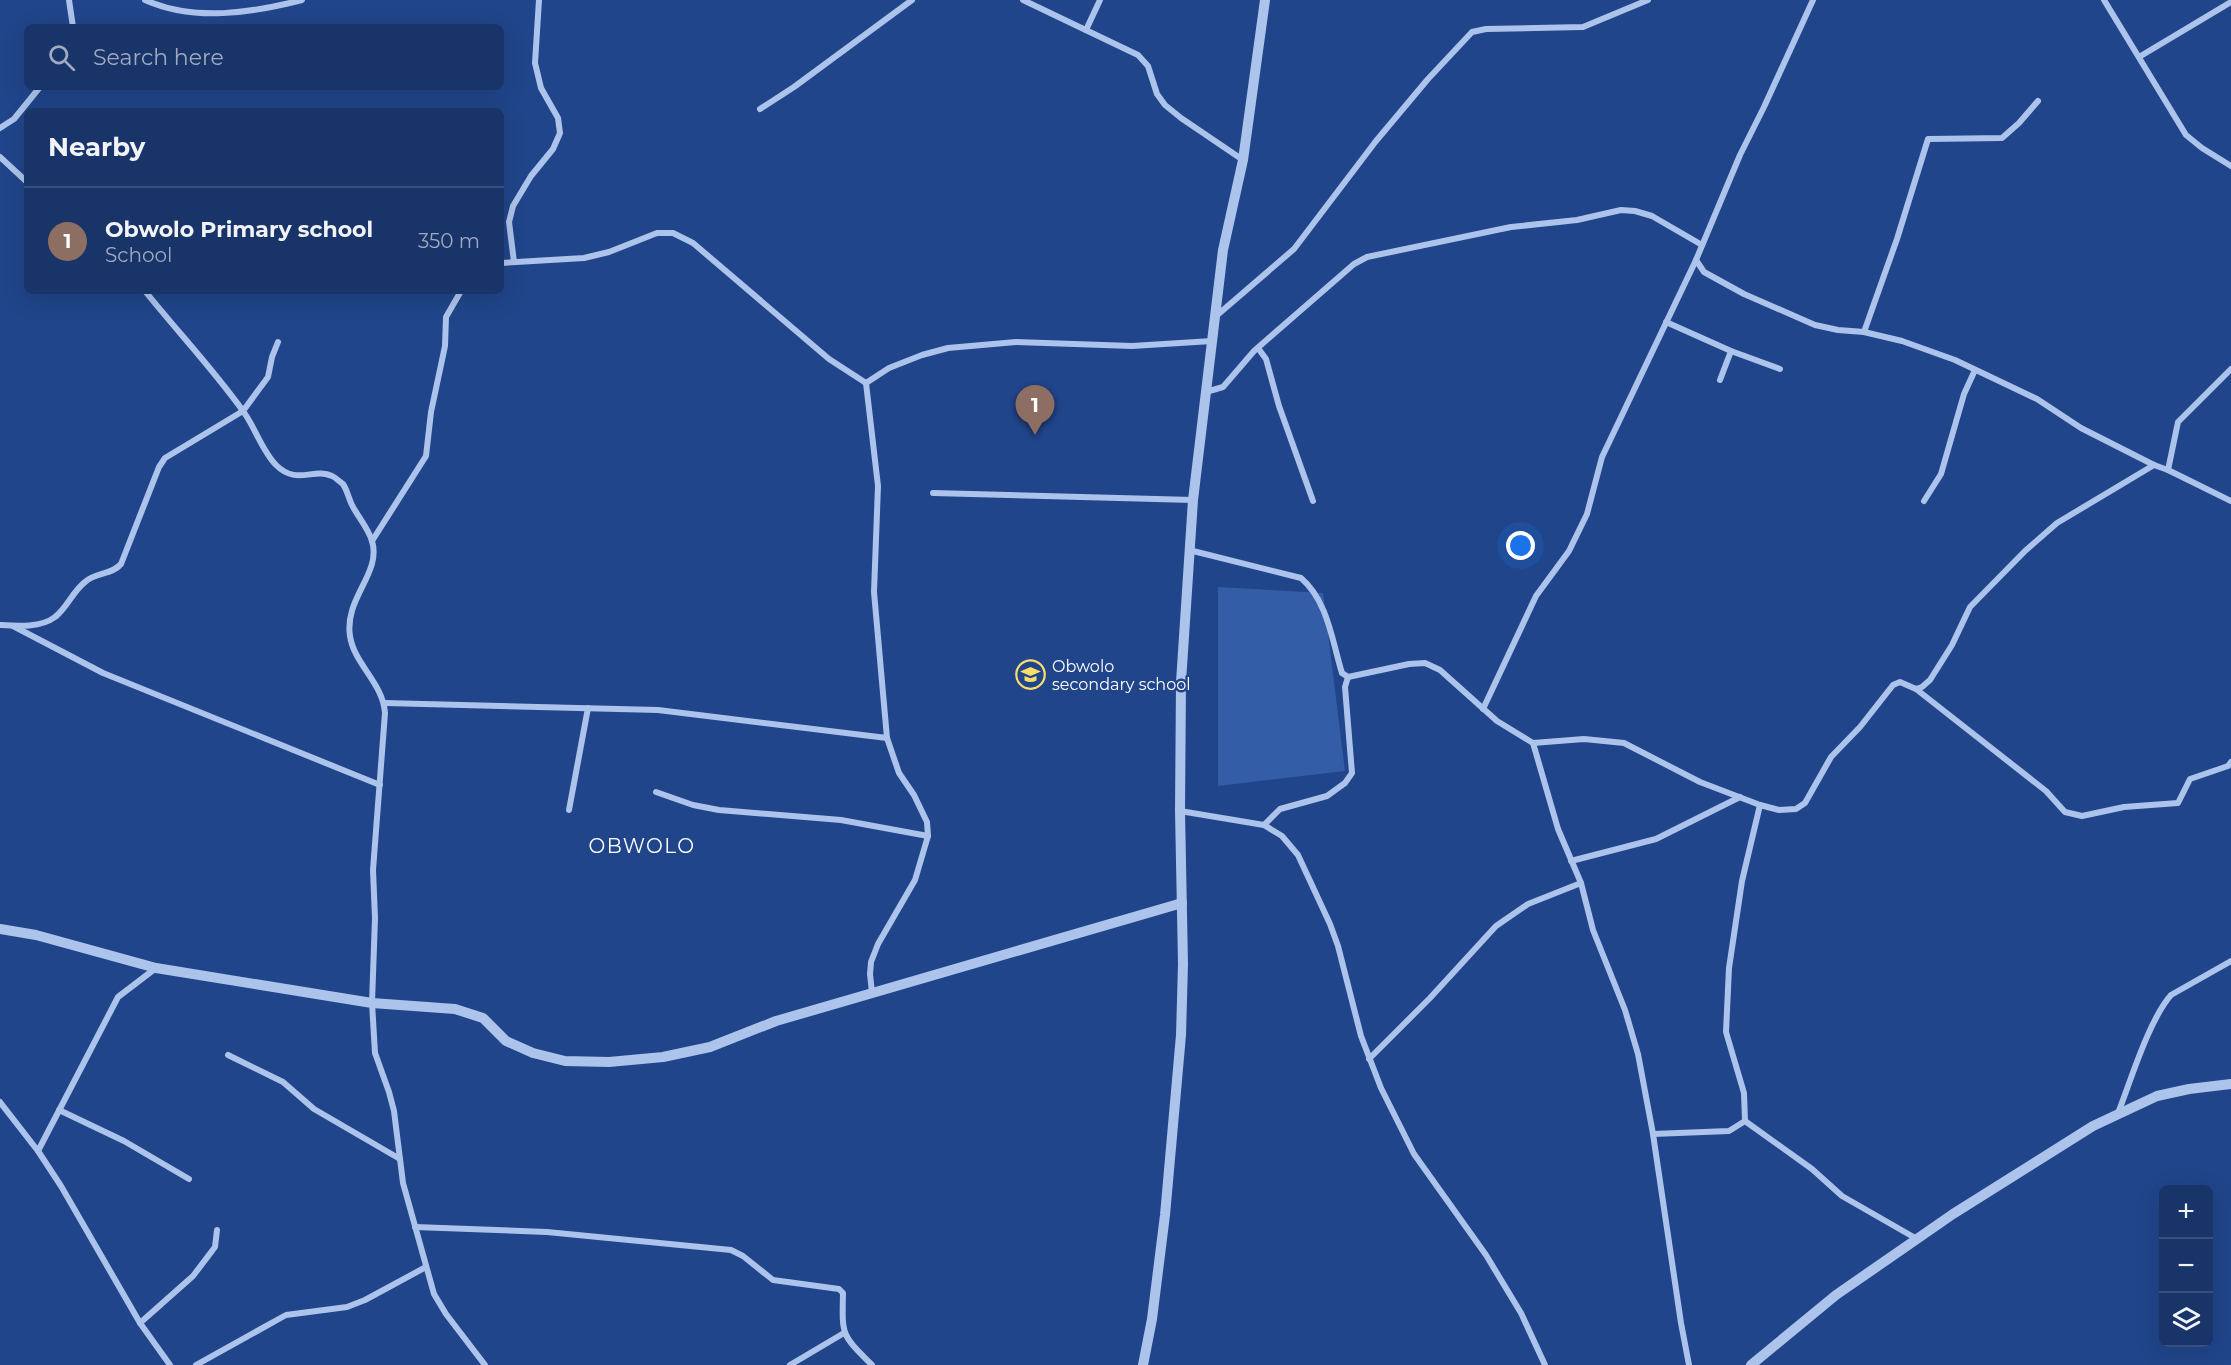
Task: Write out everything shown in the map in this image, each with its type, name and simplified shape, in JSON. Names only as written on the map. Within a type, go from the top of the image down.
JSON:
[{"type":"street","points":[[69,0],[73,24]]},
{"type":"street","points":[[145,0],[159,6],[202,14],[235,13],[302,0]]},
{"type":"street","points":[[514,262],[508,222],[513,206],[531,176],[553,149],[560,133],[558,118],[541,88],[535,63],[539,0]]},
{"type":"street","points":[[760,109],[794,87],[912,0]]},
{"type":"street","points":[[1023,0],[1138,55],[1148,66],[1157,94],[1165,105],[1243,160]]},
{"type":"street","points":[[1086,30],[1100,0]]},
{"type":"street","points":[[1143,1365],[1152,1319],[1165,1215],[1181,1035],[1181,682],[1193,500],[1223,250],[1243,160],[1265,0]]},
{"type":"street","points":[[1215,318],[1294,249],[1376,141],[1435,71],[1472,32],[1486,29],[1583,27],[1648,0]]},
{"type":"street","points":[[1483,708],[1536,596],[1569,551],[1587,514],[1602,457],[1696,260],[1740,155],[1813,0]]},
{"type":"street","points":[[2104,0],[2186,135],[2231,166]]},
{"type":"street","points":[[2139,57],[2231,2]]},
{"type":"street","points":[[0,129],[14,119],[38,90]]},
{"type":"street","points":[[1864,332],[1897,239],[1928,139],[2002,138],[2038,101]]},
{"type":"street","points":[[0,157],[24,179]]},
{"type":"street","points":[[1205,392],[1223,387],[1258,348],[1354,264],[1366,257],[1511,227],[1577,220],[1621,210],[1652,216],[1702,245]]},
{"type":"street","points":[[504,263],[584,258],[609,252],[657,233],[673,233],[693,243],[829,359],[866,383]]},
{"type":"street","points":[[1696,260],[1704,272],[1743,294],[1815,325],[1864,332],[1902,341],[1975,370],[2037,399],[2081,428],[2231,501]]},
{"type":"street","points":[[147,294],[243,411],[275,464],[286,472],[298,476],[322,474],[332,476],[344,486],[372,541],[374,555],[370,570],[352,606],[348,620],[350,638],[355,652],[375,683],[384,704],[373,870],[375,918],[372,1003],[375,1053],[394,1111],[403,1183],[434,1294],[446,1314],[485,1365]]},
{"type":"street","points":[[372,541],[426,456],[431,412],[445,346],[446,317],[459,294]]},
{"type":"street","points":[[1666,322],[1731,351],[1780,369]]},
{"type":"street","points":[[866,383],[889,368],[948,348],[1016,342],[1132,346],[1212,341]]},
{"type":"street","points":[[0,625],[42,623],[55,617],[83,583],[95,575],[115,570],[121,564],[159,467],[165,458],[243,411],[268,376],[278,342]]},
{"type":"street","points":[[1258,348],[1266,358],[1279,406],[1313,501]]},
{"type":"street","points":[[1720,380],[1731,351]]},
{"type":"street","points":[[2168,470],[2178,422],[2231,369]]},
{"type":"street","points":[[1924,501],[1941,474],[1964,394],[1975,370]]},
{"type":"street","points":[[866,383],[878,486],[874,592],[887,738],[899,773],[914,795],[927,822],[928,836],[915,880],[878,944],[871,962],[872,993]]},
{"type":"street","points":[[1916,688],[1922,687],[1930,680],[1970,607],[2025,551],[2057,523],[2154,465]]},
{"type":"street","points":[[933,493],[1193,500]]},
{"type":"street","points":[[1189,550],[1301,578],[1320,598],[1342,673],[1348,677],[1409,664],[1425,663],[1440,670],[1497,721],[1533,743],[1584,739],[1624,743],[1700,782],[1779,810],[1796,809],[1805,803],[1831,757],[1860,727],[1893,685],[1900,682],[1916,688],[2046,790],[2065,812],[2082,816],[2124,807],[2178,803],[2190,779],[2228,766],[2231,762]]},
{"type":"street","points":[[13,626],[103,673],[380,785]]},
{"type":"street","points":[[1264,825],[1280,809],[1327,796],[1345,783],[1352,773],[1345,687],[1348,677]]},
{"type":"street","points":[[384,704],[658,710],[887,738]]},
{"type":"street","points":[[569,810],[588,708]]},
{"type":"street","points":[[1533,743],[1558,830],[1581,883],[1593,930],[1625,1010],[1638,1054],[1653,1134],[1689,1365]]},
{"type":"street","points":[[656,792],[693,805],[719,810],[841,820],[928,836]]},
{"type":"street","points":[[1571,861],[1656,840],[1740,797]]},
{"type":"street","points":[[1745,1121],[1744,1093],[1726,1032],[1729,968],[1742,881],[1760,805]]},
{"type":"street","points":[[1180,811],[1264,825],[1282,836],[1298,855],[1338,946],[1361,1036],[1381,1088],[1414,1154],[1486,1255],[1521,1313],[1545,1365]]},
{"type":"street","points":[[1369,1059],[1430,998],[1496,926],[1528,903],[1581,883]]},
{"type":"street","points":[[0,929],[36,934],[156,968],[372,1003],[455,1009],[483,1018],[506,1041],[533,1053],[565,1061],[609,1062],[663,1057],[710,1047],[776,1022],[1182,903]]},
{"type":"street","points":[[2118,1113],[2164,1003],[2171,995],[2231,961]]},
{"type":"street","points":[[38,1151],[118,997],[156,968]]},
{"type":"street","points":[[228,1055],[283,1082],[314,1109],[400,1159]]},
{"type":"street","points":[[1751,1365],[1836,1295],[1917,1239],[2073,1138],[2118,1113],[2157,1096],[2231,1084]]},
{"type":"street","points":[[0,1102],[38,1151],[61,1186],[140,1323],[170,1365]]},
{"type":"street","points":[[59,1110],[124,1141],[189,1179]]},
{"type":"street","points":[[1653,1134],[1729,1131],[1745,1121]]},
{"type":"street","points":[[1745,1121],[1812,1169],[1842,1196],[1917,1239]]},
{"type":"street","points":[[415,1227],[547,1232],[731,1250],[743,1256],[773,1280],[839,1289],[843,1293],[844,1333],[847,1341],[872,1365]]},
{"type":"street","points":[[140,1323],[193,1276],[215,1247],[217,1230]]},
{"type":"street","points":[[196,1365],[286,1314],[347,1306],[365,1300],[426,1268]]},
{"type":"street","points":[[790,1365],[844,1333]]},
{"type":"shaded area","points":[[1218,587],[1323,593],[1345,771],[1218,786]]},
{"type":"place","name":"Obwolo Primary school","points":[[1035,435]]},
{"type":"place","name":"Obwolo secondary school","points":[[1031,675]]},
{"type":"district","name":"OBWOLO","points":[[642,846]]}]
